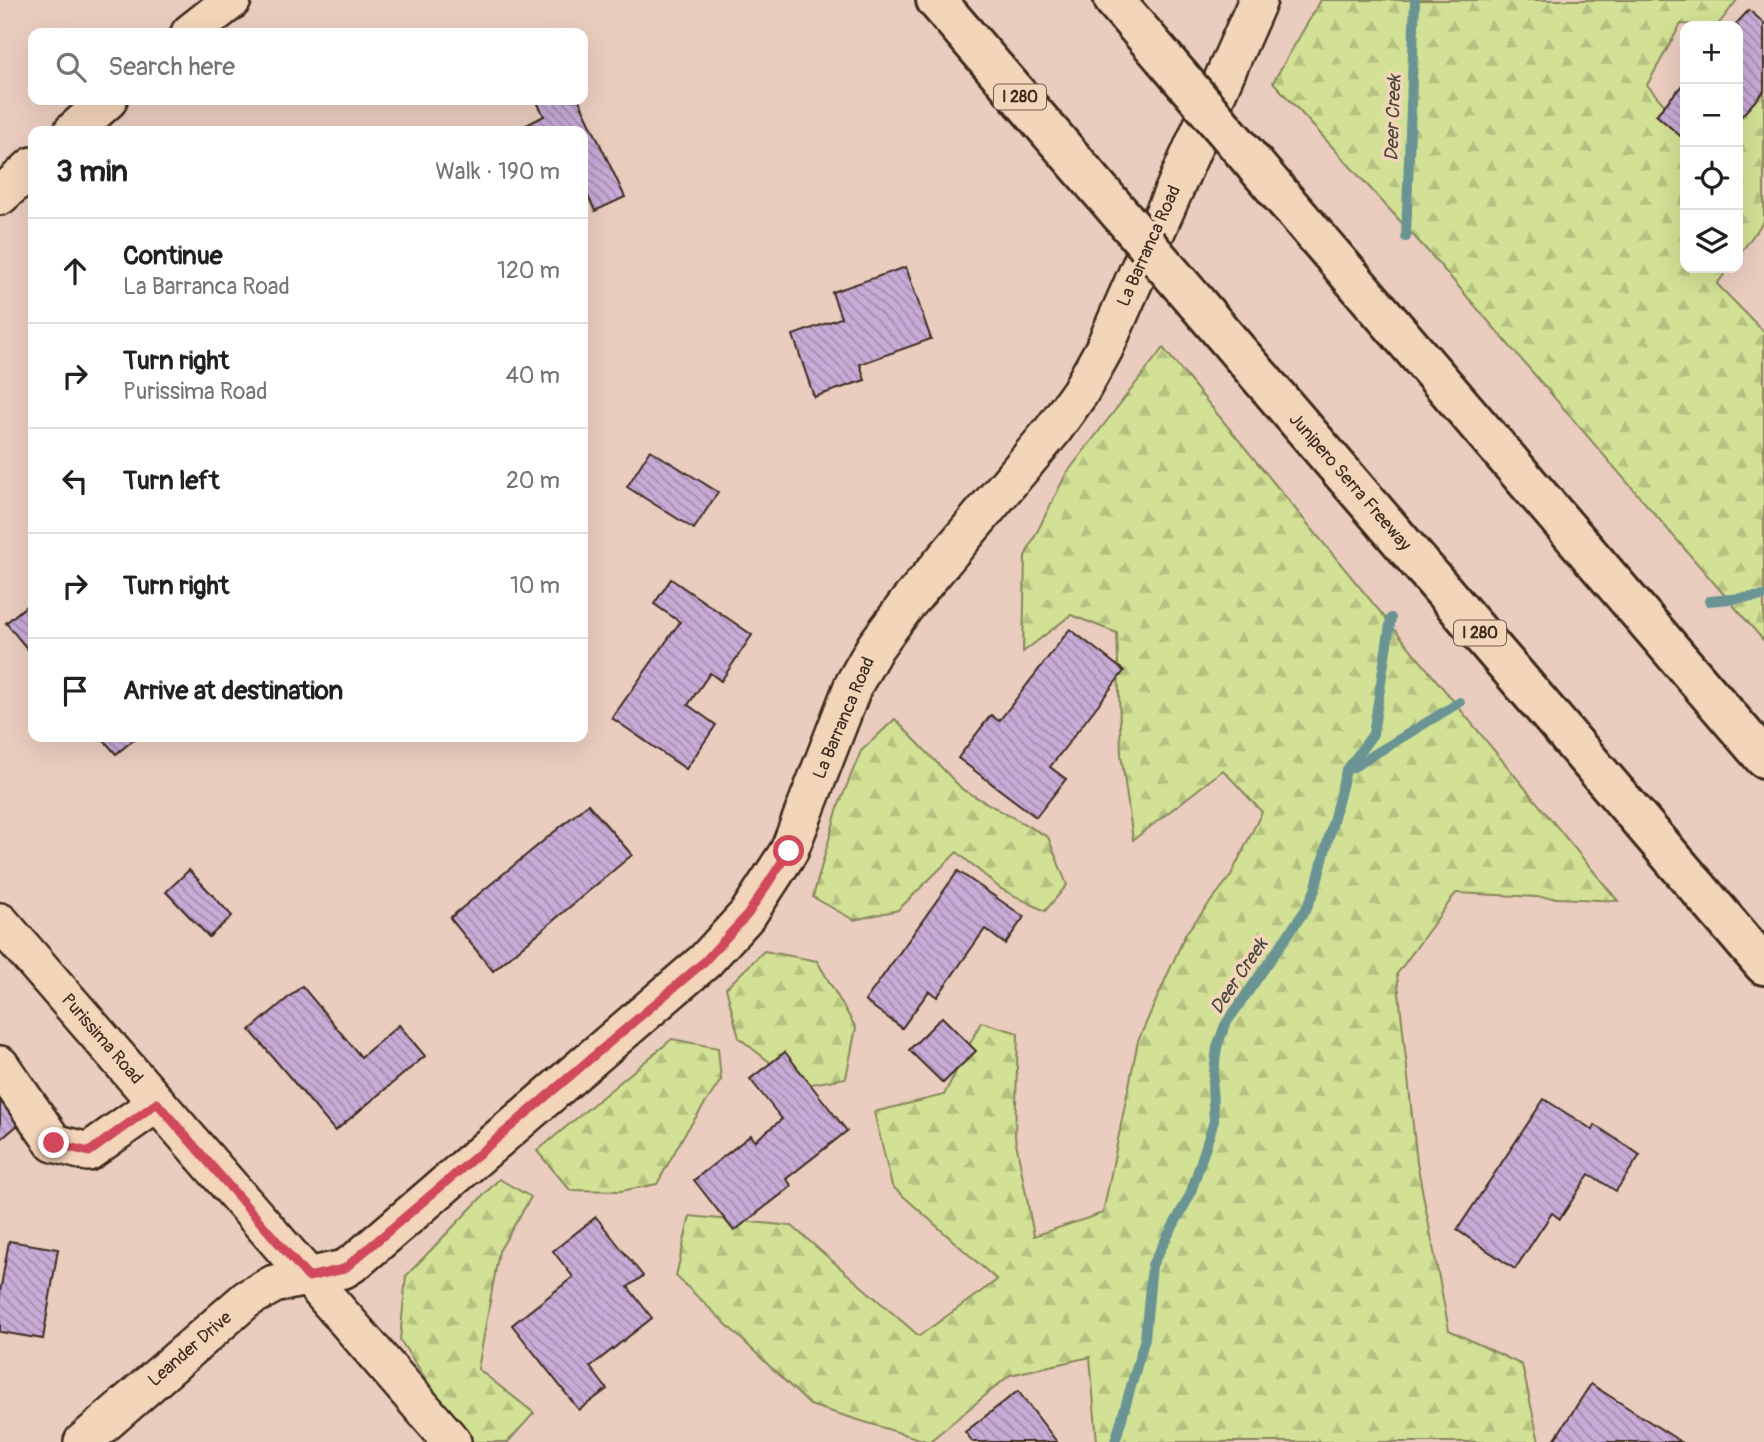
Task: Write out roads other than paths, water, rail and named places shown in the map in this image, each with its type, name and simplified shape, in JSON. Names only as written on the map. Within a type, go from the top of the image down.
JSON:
[{"type":"highway","name":"Junipero Serra Freeway","points":[[936,0],[1764,965]]},
{"type":"highway","points":[[1114,0],[1764,758]]},
{"type":"street","points":[[196,28],[232,0]]},
{"type":"street","name":"La Barranca Road","points":[[308,1277],[344,1269],[355,1262],[705,961],[740,925],[789,851],[853,686],[875,647],[907,604],[1053,430],[1092,370],[1258,0]]},
{"type":"street","points":[[79,126],[102,105]]},
{"type":"street","points":[[0,196],[28,171]]},
{"type":"street","name":"Purissima Road","points":[[5,942],[157,1103],[452,1442]]},
{"type":"street","points":[[0,1065],[54,1143],[89,1152],[157,1103]]},
{"type":"street","name":"Leander Drive","points":[[83,1442],[247,1299],[274,1284],[308,1277]]},
{"type":"waterway","name":"Deer Creek","points":[[1406,237],[1415,0]]},
{"type":"waterway","points":[[1709,601],[1764,596]]},
{"type":"waterway","name":"Deer Creek","points":[[1115,1442],[1145,1338],[1152,1265],[1190,1195],[1214,1121],[1212,1088],[1217,1047],[1225,1025],[1306,909],[1315,890],[1346,771],[1373,734],[1391,618]]},
{"type":"waterway","points":[[1352,768],[1460,702]]}]
